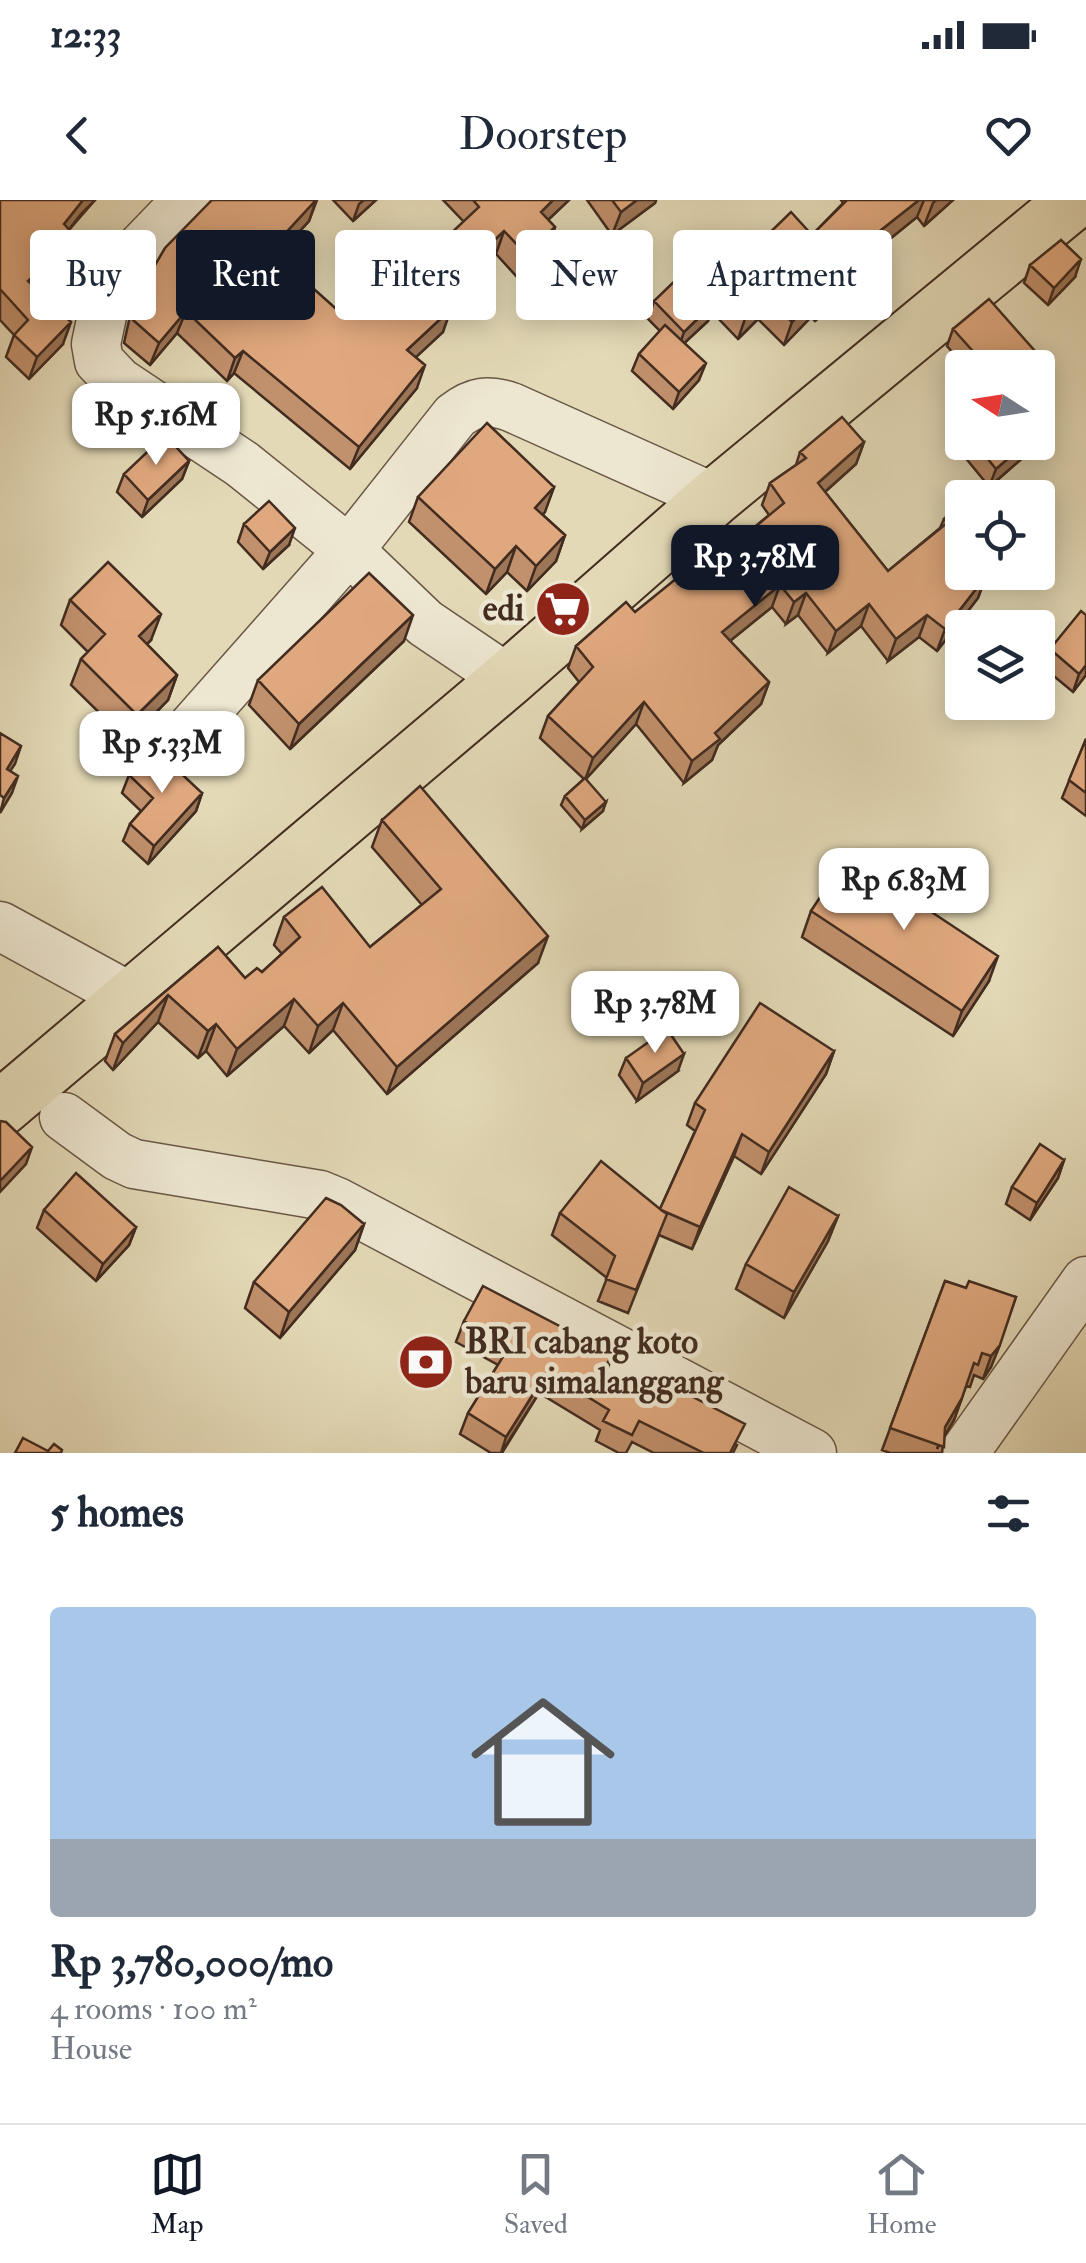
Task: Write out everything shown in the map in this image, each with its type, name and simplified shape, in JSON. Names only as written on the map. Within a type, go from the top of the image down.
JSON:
[{"type":"main road","points":[[0,1109],[55,1097],[130,997],[508,680],[714,498],[1075,200]]},
{"type":"street","points":[[187,200],[135,254],[104,306],[96,344],[99,360],[119,382],[242,464],[349,550],[425,623],[508,680]]},
{"type":"street","points":[[174,748],[349,550],[455,416],[469,405],[484,401],[512,407],[714,498]]},
{"type":"street","points":[[0,926],[130,997]]},
{"type":"street","points":[[55,1097],[117,1156],[134,1164],[320,1194],[812,1453]]},
{"type":"street","points":[[964,1453],[1086,1281]]},
{"type":"building","points":[[0,200],[83,200],[64,224],[70,230],[30,230],[30,320],[71,322],[37,357],[14,335],[28,320],[0,289]]},
{"type":"building","points":[[212,200],[316,200],[288,230],[183,230]]},
{"type":"building","points":[[473,200],[553,200],[541,212],[555,227],[552,230],[516,230],[516,244],[504,231],[496,239],[496,230],[454,230],[479,207]]},
{"type":"building","points":[[612,200],[637,200],[621,212]]},
{"type":"building","points":[[847,200],[919,200],[881,230],[817,230]]},
{"type":"building","points":[[791,212],[807,230],[773,230]]},
{"type":"building","points":[[176,237],[178,320],[159,343],[133,320],[156,320],[156,263]]},
{"type":"building","points":[[1061,240],[1081,259],[1054,288],[1030,265]]},
{"type":"building","points":[[673,283],[673,320],[696,320],[684,332],[654,301]]},
{"type":"building","points":[[315,290],[335,308],[335,320],[439,320],[407,350],[425,365],[359,447],[243,351],[235,358],[195,320],[315,320]]},
{"type":"building","points":[[989,299],[1034,350],[972,350],[953,329]]},
{"type":"building","points":[[665,325],[706,363],[679,392],[639,354]]},
{"type":"building","points":[[842,417],[864,442],[818,483],[888,571],[945,525],[945,590],[975,590],[960,610],[945,610],[945,629],[927,615],[896,639],[869,604],[836,631],[806,593],[794,602],[780,585],[722,632],[769,682],[715,733],[720,739],[692,761],[644,702],[593,758],[548,716],[593,667],[576,646],[626,602],[635,612],[709,552],[715,560],[784,503],[770,483],[806,458],[800,452]]},
{"type":"building","points":[[487,423],[554,487],[535,508],[565,535],[536,566],[516,546],[495,569],[418,497]]},
{"type":"building","points":[[165,435],[189,461],[148,500],[124,474]]},
{"type":"building","points":[[989,460],[1006,460],[996,469]]},
{"type":"building","points":[[269,501],[295,528],[270,552],[244,524]]},
{"type":"building","points":[[108,562],[161,614],[139,636],[177,675],[137,715],[81,659],[105,634],[70,600]]},
{"type":"building","points":[[369,573],[413,615],[299,724],[258,680]]},
{"type":"building","points":[[1081,611],[1086,615],[1086,665],[1079,674],[1055,653],[1055,643]]},
{"type":"building","points":[[0,733],[21,746],[7,769],[18,776],[4,798],[0,795]]},
{"type":"building","points":[[1086,739],[1086,793],[1069,780]]},
{"type":"building","points":[[154,748],[202,793],[154,846],[130,824],[153,798],[129,775]]},
{"type":"building","points":[[585,778],[606,802],[585,820],[565,796]]},
{"type":"building","points":[[420,786],[548,936],[397,1067],[343,1003],[318,1026],[294,999],[237,1049],[216,1024],[208,1031],[168,995],[123,1043],[115,1034],[218,947],[245,978],[257,968],[262,972],[300,937],[284,917],[322,887],[370,947],[441,889],[382,820]]},
{"type":"building","points":[[847,856],[998,956],[962,1011],[811,911]]},
{"type":"building","points":[[760,1003],[834,1051],[769,1152],[742,1134],[700,1227],[661,1210],[667,1214],[636,1290],[606,1279],[615,1256],[560,1213],[601,1161],[660,1209],[705,1110],[695,1103]]},
{"type":"building","points":[[667,1029],[684,1054],[643,1083],[626,1058]]},
{"type":"building","points":[[0,1121],[6,1122],[32,1147],[0,1181]]},
{"type":"building","points":[[1040,1144],[1064,1160],[1037,1203],[1012,1187]]},
{"type":"building","points":[[76,1173],[136,1227],[103,1264],[44,1210]]},
{"type":"building","points":[[789,1187],[838,1216],[794,1292],[746,1264]]},
{"type":"building","points":[[326,1198],[364,1224],[289,1312],[254,1282]]},
{"type":"building","points":[[945,1281],[966,1288],[969,1281],[1016,1297],[1000,1345],[991,1356],[982,1353],[978,1365],[974,1363],[962,1398],[945,1427],[944,1447],[890,1428]]},
{"type":"building","points":[[483,1286],[613,1354],[602,1372],[656,1399],[664,1382],[745,1424],[730,1453],[704,1453],[639,1421],[632,1435],[603,1421],[609,1410],[547,1372],[506,1437],[468,1413],[509,1347],[464,1321]]},
{"type":"building","points":[[23,1438],[48,1451],[54,1444],[61,1453],[15,1453]]},
{"type":"place","name":"edi","points":[[563,609]]},
{"type":"place","name":"BRI cabang koto baru simalanggang","points":[[426,1362]]}]
